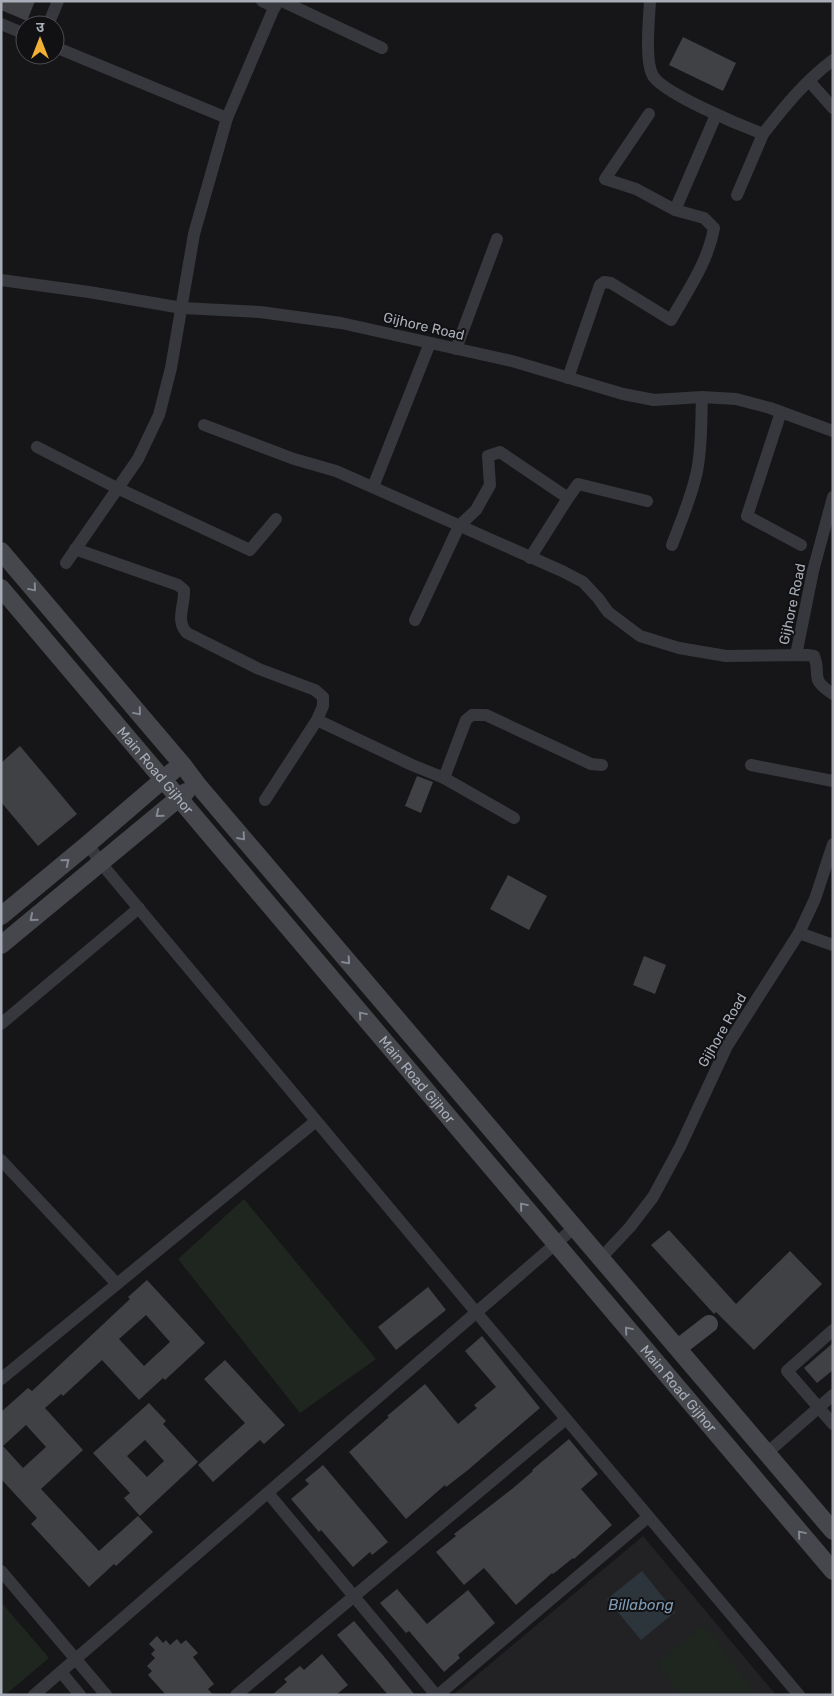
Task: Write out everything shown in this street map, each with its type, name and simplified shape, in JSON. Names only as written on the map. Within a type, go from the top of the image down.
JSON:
[{"type":"street","points":[[52,15],[58,1]]},
{"type":"street","points":[[262,1],[278,3],[382,48]]},
{"type":"street","points":[[650,1],[649,64],[652,76],[660,84],[716,115],[763,134]]},
{"type":"street","points":[[66,564],[138,459],[159,415],[171,368],[194,234],[227,118],[278,3]]},
{"type":"street","points":[[1,24],[15,30]]},
{"type":"street","points":[[65,51],[227,118]]},
{"type":"street","points":[[737,195],[763,134],[787,104],[833,60]]},
{"type":"street","points":[[809,81],[833,108]]},
{"type":"street","points":[[568,378],[600,284],[604,282],[611,283],[671,320],[705,261],[711,245],[714,228],[704,218],[675,210],[636,189],[605,179],[649,114]]},
{"type":"street","points":[[675,210],[716,115]]},
{"type":"street","points":[[456,349],[497,239]]},
{"type":"street","name":"Gijhore Road","points":[[1,280],[89,292],[182,308],[260,312],[341,323],[512,361],[623,394],[654,400],[702,397],[736,399],[782,412],[833,431]]},
{"type":"street","points":[[373,487],[430,343]]},
{"type":"street","points":[[672,545],[697,471],[702,397]]},
{"type":"street","points":[[782,412],[747,516],[801,545]]},
{"type":"street","points":[[204,425],[294,459],[336,471],[583,582],[608,612],[640,636],[679,648],[726,656],[796,655]]},
{"type":"street","points":[[37,447],[117,488],[250,550],[276,519]]},
{"type":"street","points":[[415,620],[459,526],[476,510],[490,485],[488,456],[500,452],[568,498]]},
{"type":"street","points":[[530,558],[578,484],[647,501]]},
{"type":"street","name":"Gijhore Road","points":[[833,497],[813,571],[796,655],[814,656],[816,675],[820,686],[833,694]]},
{"type":"street","points":[[75,549],[178,585],[184,590],[180,617],[182,628],[187,633],[259,669],[315,690],[324,697],[324,706],[317,720],[265,800]]},
{"type":"street","name":"Main Road Gijhor","points":[[1,551],[833,1531]]},
{"type":"street","name":"Main Road Gijhor","points":[[1,588],[833,1571]]},
{"type":"street","points":[[444,778],[466,720],[472,715],[486,715],[591,764],[602,765]]},
{"type":"street","points":[[317,720],[444,778],[514,818]]},
{"type":"street","points":[[1,916],[182,764]]},
{"type":"street","points":[[751,765],[833,781]]},
{"type":"street","points":[[1,945],[197,784]]},
{"type":"street","points":[[88,844],[100,862],[316,1121],[799,1695]]},
{"type":"street","name":"Gijhore Road","points":[[601,1258],[630,1228],[653,1197],[680,1147],[727,1046],[799,933],[830,866],[833,844]]},
{"type":"street","points":[[1,1024],[139,908]]},
{"type":"street","points":[[799,933],[833,945]]},
{"type":"street","points":[[1,1379],[316,1121]]},
{"type":"street","points":[[1,1160],[117,1284]]},
{"type":"street","points":[[34,1695],[575,1227]]},
{"type":"street","points":[[678,1348],[709,1324]]},
{"type":"street","points":[[833,1330],[787,1371],[833,1424]]},
{"type":"street","points":[[767,1453],[833,1395]]},
{"type":"street","points":[[238,1694],[566,1419]]},
{"type":"street","points":[[268,1493],[437,1695],[648,1517]]},
{"type":"street","points":[[1,1571],[106,1695]]},
{"type":"street","points":[[61,1672],[80,1695]]},
{"type":"shaded area","points":[[244,1199],[376,1359],[300,1413],[178,1259]]},
{"type":"shaded area","points":[[643,1536],[776,1695],[453,1695]]},
{"type":"shaded area","points":[[1,1602],[49,1658],[5,1695],[1,1695]]},
{"type":"shaded area","points":[[704,1625],[757,1695],[681,1695],[656,1663]]},
{"type":"water","name":"Billabong","points":[[642,1571],[675,1612],[641,1640],[607,1599]]},
{"type":"building","points":[[1,1],[35,1],[29,15],[15,16],[1,10]]},
{"type":"building","points":[[683,37],[736,63],[723,91],[669,65]]},
{"type":"building","points":[[20,746],[77,814],[38,846],[1,802],[1,763]]},
{"type":"building","points":[[417,776],[433,782],[421,813],[405,806]]},
{"type":"building","points":[[508,875],[547,896],[529,930],[490,909]]},
{"type":"building","points":[[644,956],[666,965],[655,994],[633,985]]},
{"type":"building","points":[[669,1230],[736,1304],[790,1251],[822,1284],[754,1350],[716,1312],[714,1314],[651,1245]]},
{"type":"building","points":[[147,1280],[205,1343],[165,1380],[163,1378],[139,1400],[102,1360],[63,1396],[61,1394],[45,1408],[83,1450],[41,1489],[99,1551],[138,1516],[153,1532],[116,1566],[114,1564],[89,1587],[31,1524],[37,1518],[1,1479],[1,1412],[28,1388],[32,1391],[130,1299],[128,1297]],"holes":[[[146,1315],[170,1342],[144,1366],[119,1339]],[[26,1425],[46,1447],[23,1468],[3,1446]]]},
{"type":"building","points":[[428,1287],[446,1310],[396,1350],[378,1327]]},
{"type":"building","points":[[482,1336],[540,1408],[468,1470],[446,1487],[445,1485],[406,1519],[349,1452],[425,1384],[458,1424],[477,1408],[474,1405],[496,1387],[465,1351]]},
{"type":"building","points":[[833,1343],[833,1370],[817,1383],[804,1368]]},
{"type":"building","points":[[225,1360],[285,1425],[264,1444],[260,1440],[213,1482],[198,1465],[245,1423],[204,1379]]},
{"type":"building","points":[[149,1403],[166,1421],[163,1424],[198,1462],[140,1516],[124,1498],[130,1493],[93,1453]],"holes":[[[145,1440],[164,1461],[147,1477],[127,1456]]]},
{"type":"building","points":[[569,1439],[598,1474],[581,1489],[612,1525],[574,1559],[552,1573],[516,1605],[484,1568],[464,1585],[436,1552],[456,1536],[454,1534],[512,1489]]},
{"type":"building","points":[[323,1465],[388,1542],[372,1555],[370,1552],[353,1567],[321,1530],[319,1532],[291,1499],[309,1484],[305,1480]]},
{"type":"building","points":[[397,1589],[427,1624],[468,1590],[495,1623],[458,1655],[460,1658],[444,1672],[409,1631],[406,1633],[380,1603]]},
{"type":"building","points":[[354,1621],[415,1695],[388,1695],[337,1635]]},
{"type":"building","points":[[157,1636],[163,1643],[166,1640],[170,1645],[177,1639],[181,1644],[186,1640],[198,1653],[193,1657],[214,1684],[208,1689],[213,1695],[166,1695],[148,1675],[152,1671],[147,1666],[155,1658],[151,1654],[155,1650],[149,1644]]},
{"type":"building","points":[[322,1654],[348,1685],[336,1695],[272,1695],[287,1682],[284,1679],[300,1666],[304,1670]]}]
